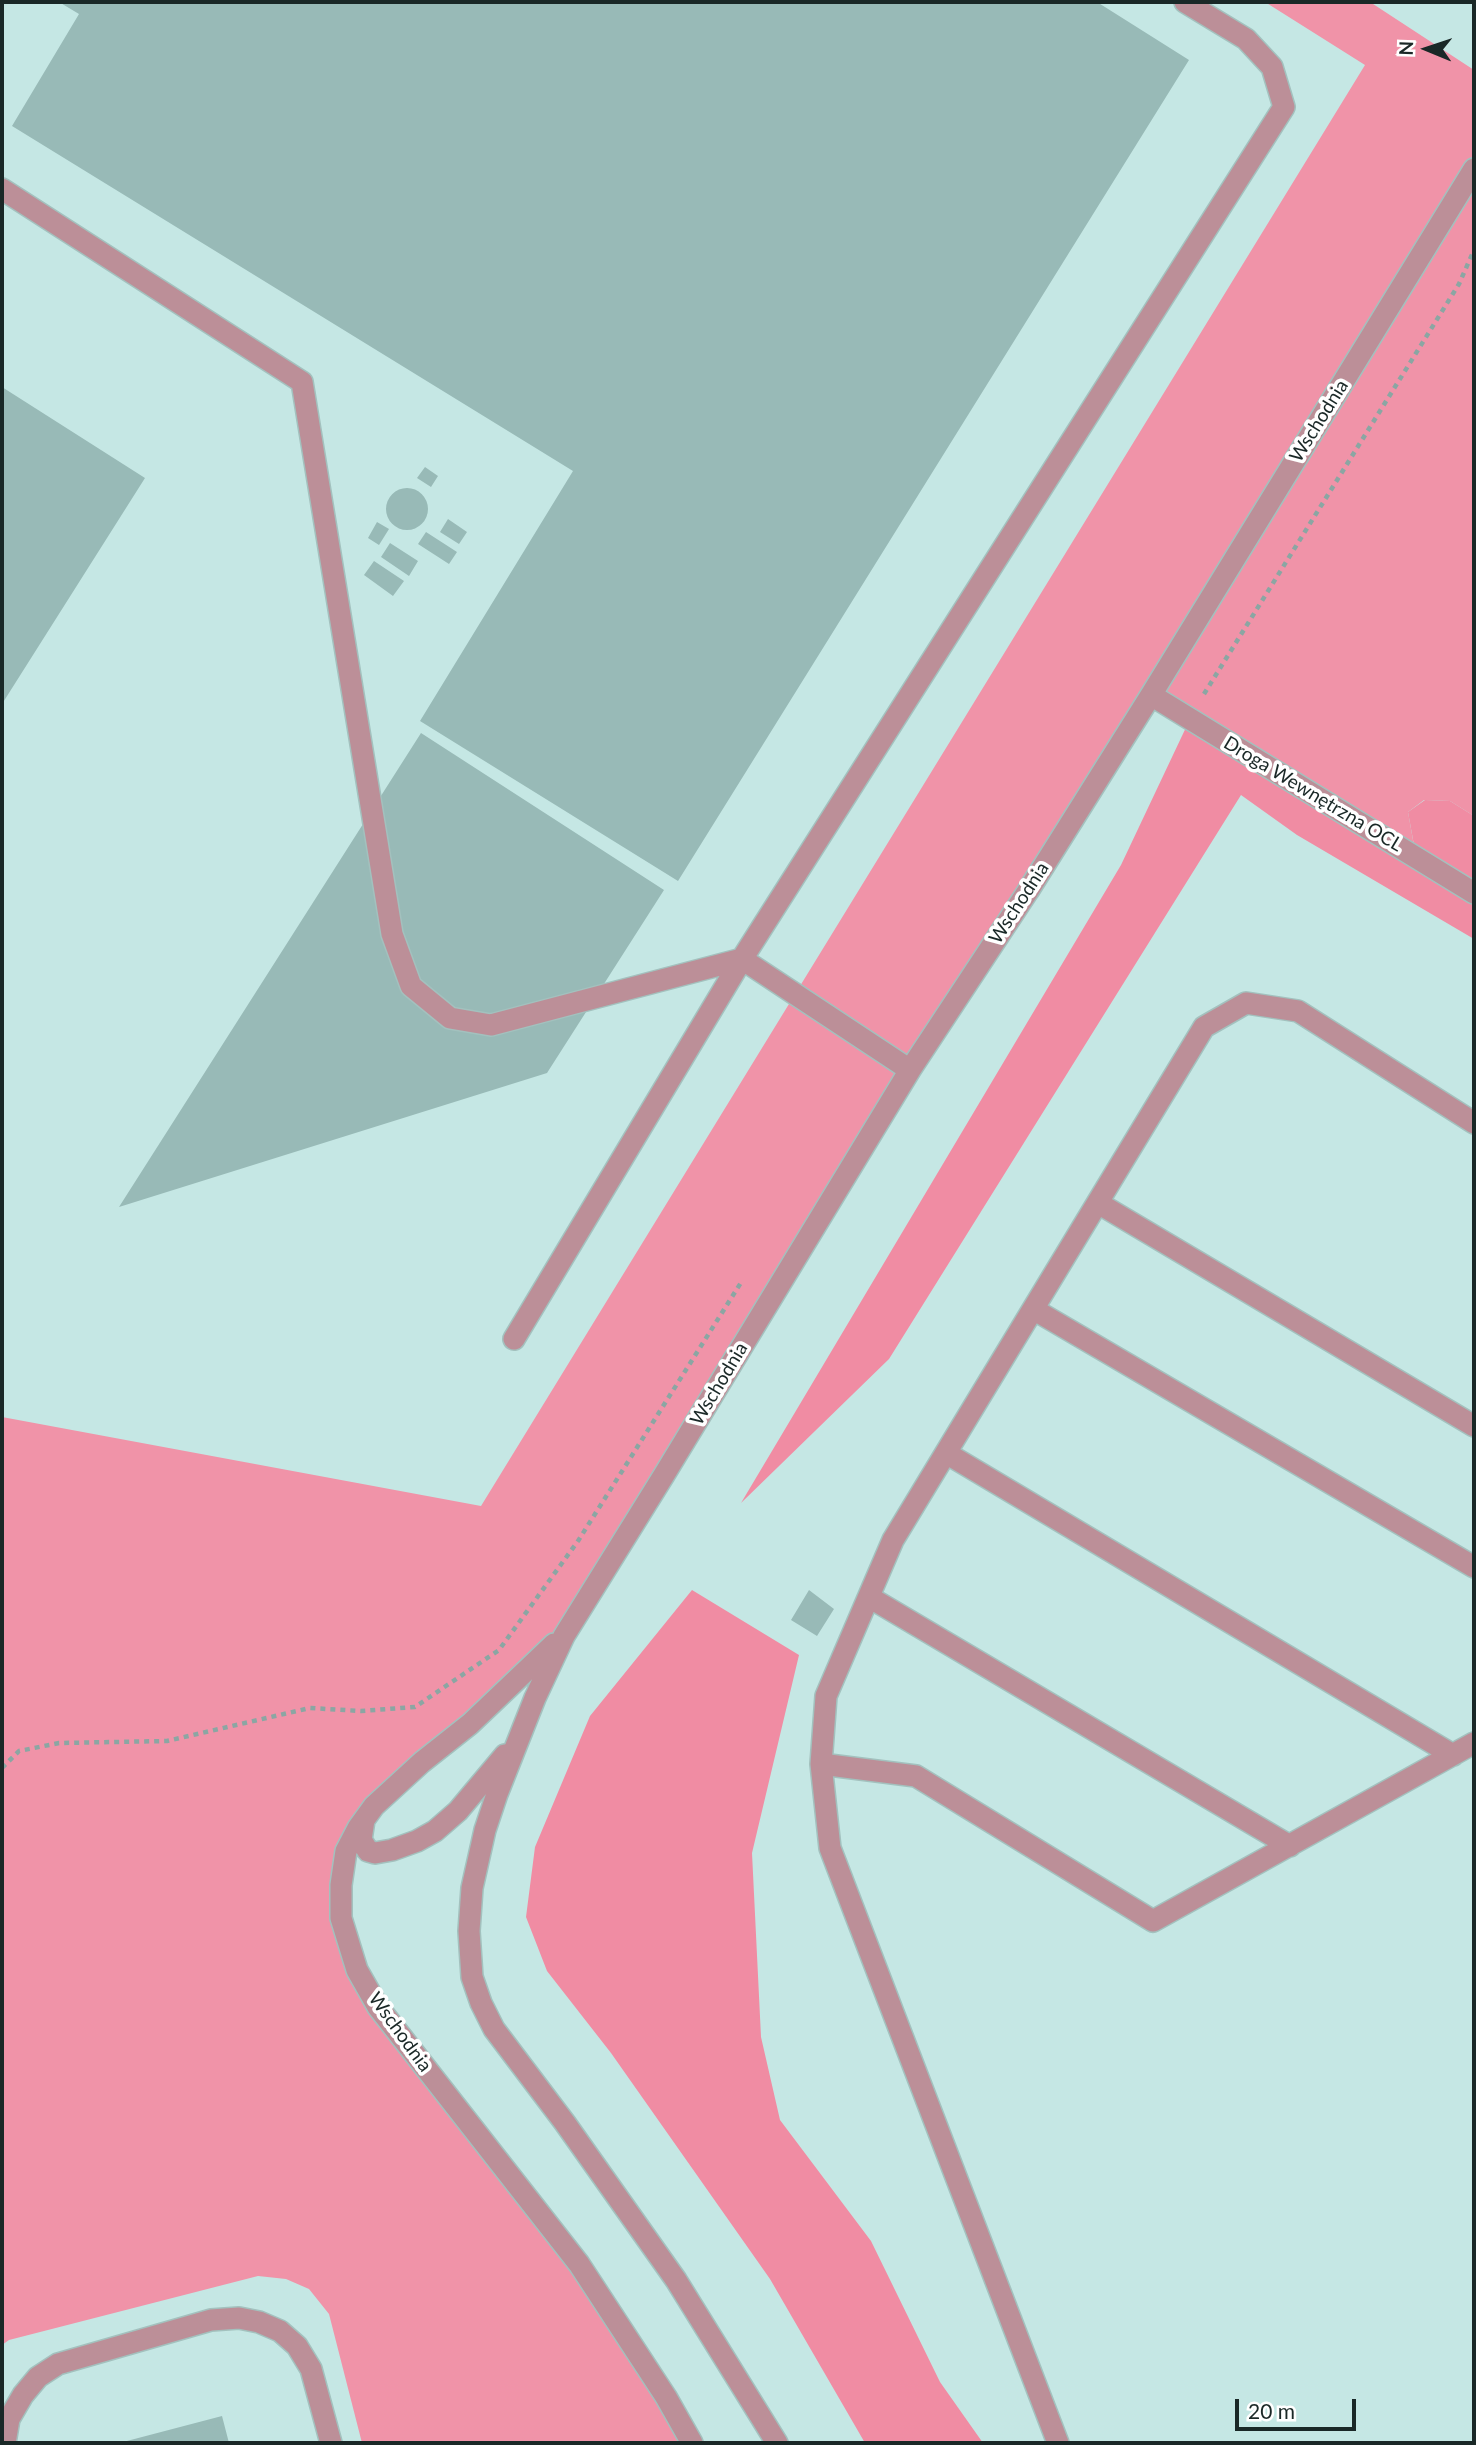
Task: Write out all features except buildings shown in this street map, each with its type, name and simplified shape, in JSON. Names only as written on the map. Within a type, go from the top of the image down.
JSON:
[{"type":"street","points":[[514,1339],[742,959],[1284,107],[1272,66],[1246,39],[1185,2]]},
{"type":"street","name":"Wschodnia","points":[[777,2443],[676,2280],[565,2123],[494,2029],[481,2003],[472,1977],[469,1952],[472,1888],[496,1794],[564,1636],[910,1070],[1028,891],[1151,695],[1474,169]]},
{"type":"street","points":[[2,189],[302,383],[391,934],[411,986],[450,1018],[491,1025],[742,959],[910,1070]]},
{"type":"street","name":"Droga Wewnętrzna OCL","points":[[1151,695],[1474,893]]},
{"type":"street","points":[[1058,2443],[830,1848],[821,1764],[826,1696],[893,1541],[1204,1027],[1246,1003],[1298,1011],[1474,1123]]},
{"type":"street","points":[[1098,1203],[1474,1426]]},
{"type":"street","points":[[1033,1309],[1474,1567]]},
{"type":"street","points":[[946,1453],[1453,1755]]},
{"type":"street","points":[[869,1597],[1290,1846]]},
{"type":"street","name":"Wschodnia","points":[[564,1636],[470,1724],[422,1762],[384,1797],[365,1819],[346,1851],[341,1885],[341,1918],[357,1970],[378,2007],[579,2264],[659,2385],[692,2443]]},
{"type":"street","points":[[365,1819],[361,1835],[362,1845],[368,1851],[375,1853],[392,1850],[417,1840],[435,1830],[458,1811],[521,1733]]},
{"type":"street","points":[[821,1764],[916,1776],[1153,1921],[1474,1743]]},
{"type":"street","points":[[5,2443],[9,2419],[23,2395],[38,2377],[58,2364],[211,2320],[239,2318],[259,2322],[280,2331],[297,2346],[311,2369],[331,2443]]},
{"type":"path","points":[[1190,719],[1216,672],[1459,284],[1474,250]]},
{"type":"path","points":[[2,1768],[19,1751],[59,1744],[167,1741],[310,1708],[361,1712],[415,1707],[499,1650],[578,1541],[744,1276]]},
{"type":"shaded area","points":[[1265,2],[1370,2],[1474,70],[1474,816],[1450,801],[1424,800],[1408,812],[1416,857],[1151,695],[564,1636],[374,1806],[342,1869],[357,1970],[492,2150],[692,2443],[362,2443],[329,2314],[309,2289],[286,2279],[258,2276],[9,2340],[2,2345],[2,1417],[481,1506],[1365,65]]},
{"type":"shaded area","points":[[1190,719],[1416,856],[1408,812],[1425,800],[1450,801],[1474,816],[1474,939],[1297,835],[1241,795],[889,1359],[741,1503],[1121,865]]},
{"type":"shaded area","points":[[692,1590],[799,1655],[752,1853],[761,2037],[780,2120],[871,2241],[940,2382],[983,2443],[865,2443],[770,2279],[611,2053],[547,1971],[526,1917],[535,1847],[590,1716]]}]
